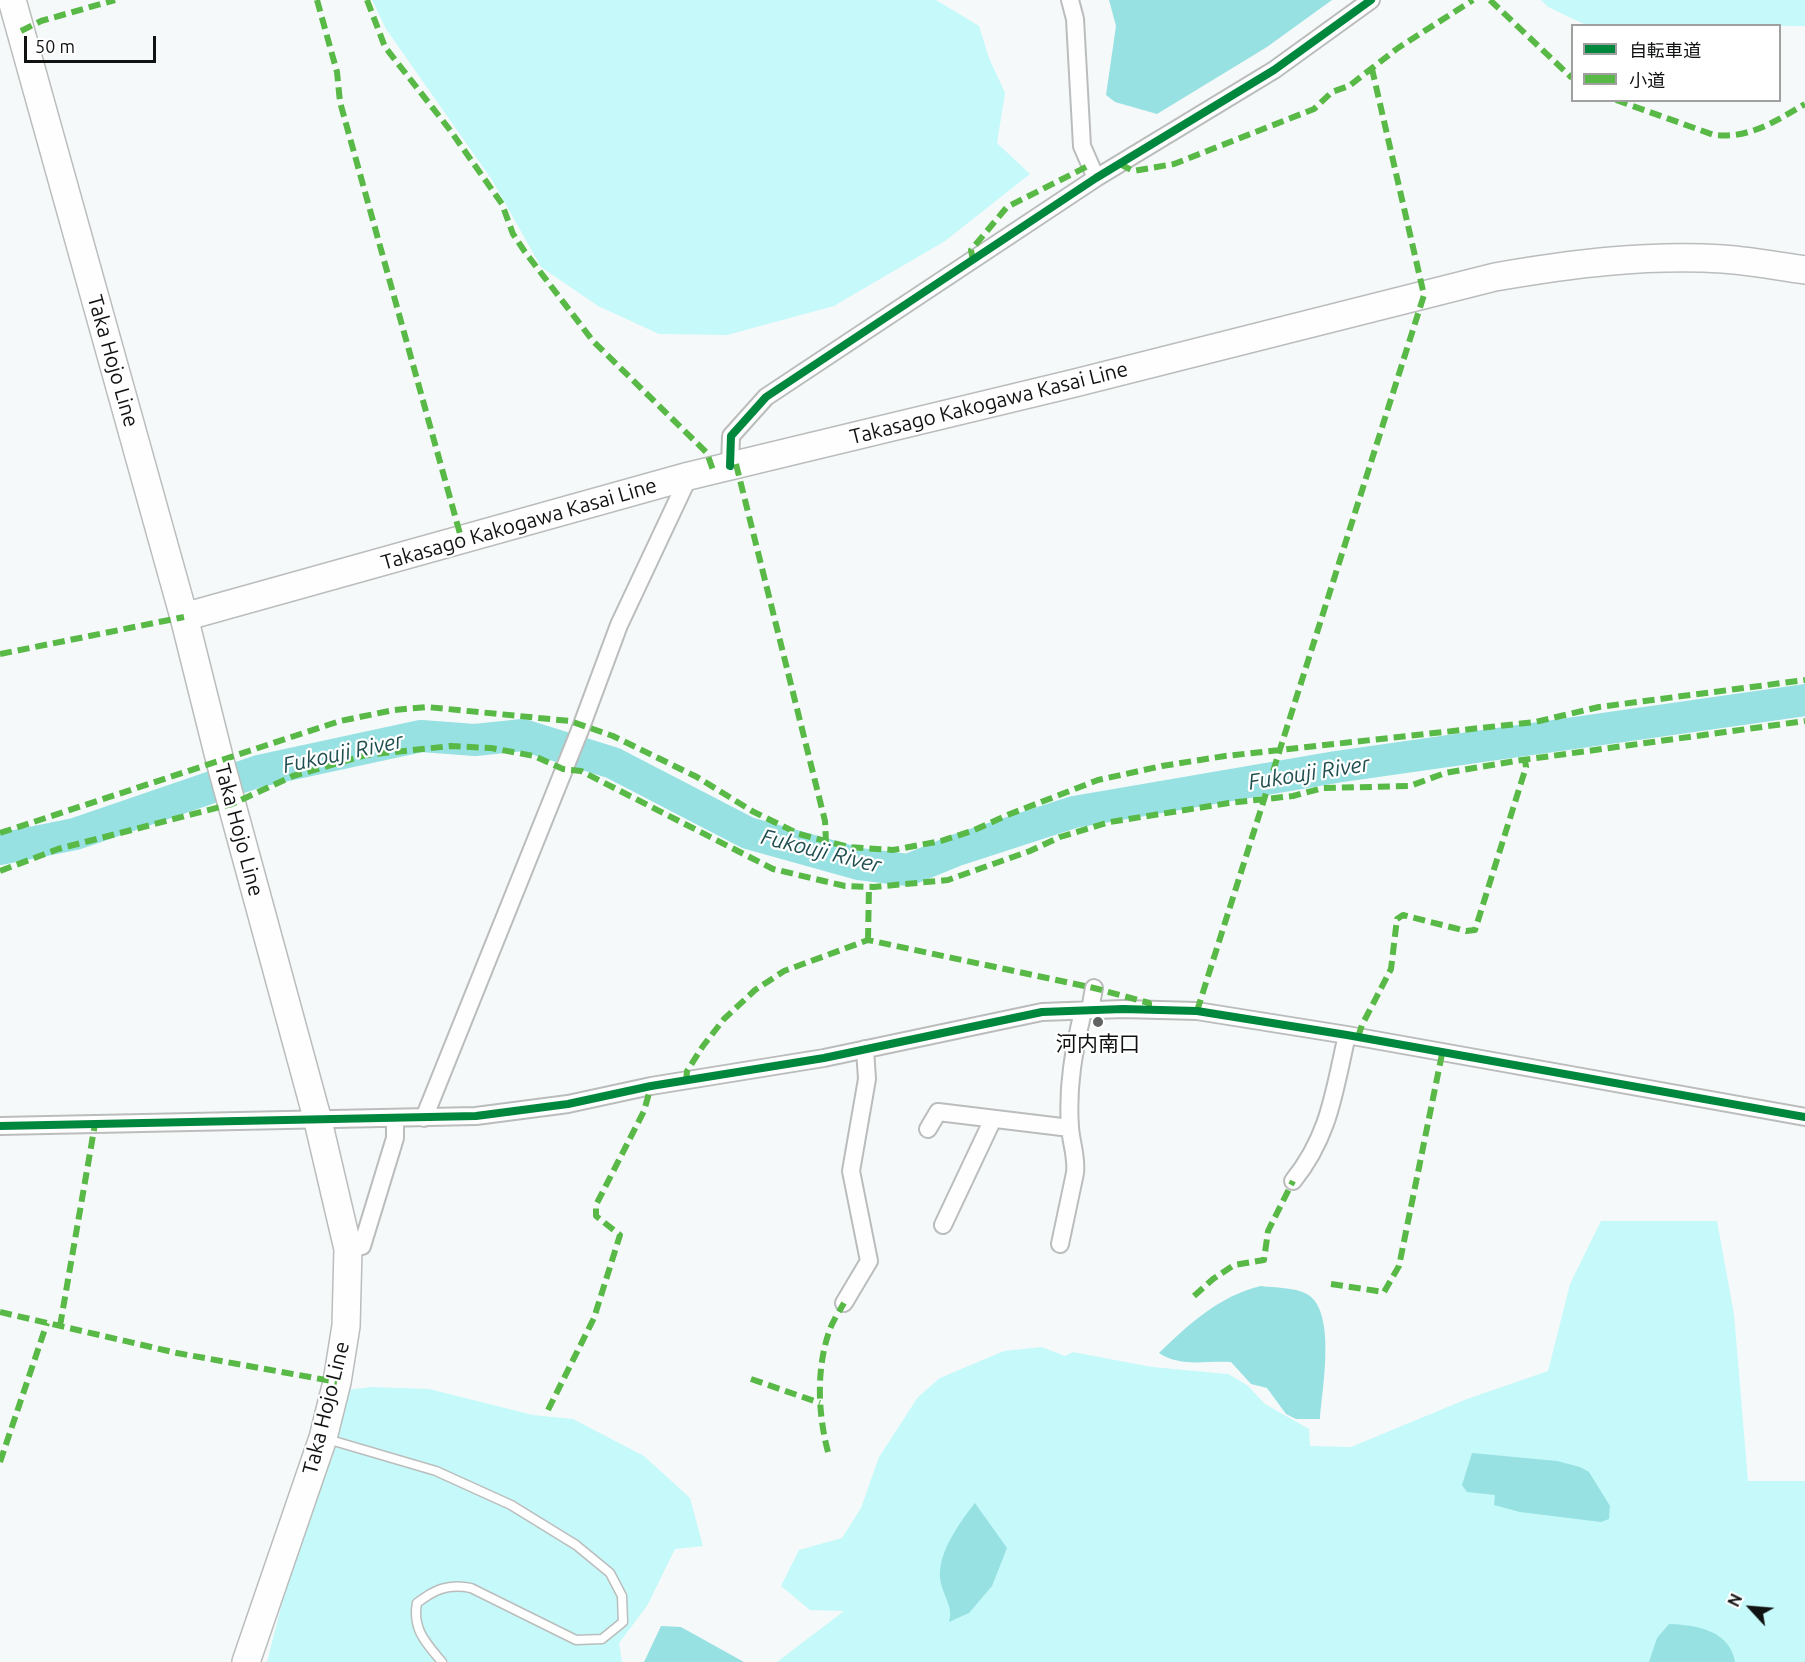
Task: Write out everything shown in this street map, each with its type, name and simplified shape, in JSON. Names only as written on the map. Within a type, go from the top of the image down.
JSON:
[{"type":"main road","name":"Taka Hojo Line","points":[[12,0],[184,617],[221,766],[318,1121],[348,1249],[346,1326],[337,1382],[323,1438],[246,1662]]},
{"type":"main road","name":"Takasago Kakogawa Kasai Line","points":[[184,617],[730,465],[1075,383],[1495,277],[1555,267],[1634,259],[1723,259],[1805,270]]},
{"type":"street","points":[[1070,0],[1075,19],[1082,146],[1096,178]]},
{"type":"street","points":[[730,465],[731,436],[766,397],[1096,178],[1274,70],[1371,0]]},
{"type":"street","points":[[423,1118],[580,730],[619,625],[689,476]]},
{"type":"street","points":[[1060,1244],[1076,1161],[1070,1128],[1070,1068],[1094,988]]},
{"type":"street","points":[[0,1126],[476,1116],[568,1104],[651,1086],[865,1049],[1042,1012],[1086,1011],[1197,1011],[1347,1035],[1805,1117]]},
{"type":"street","points":[[1293,1181],[1308,1162],[1324,1133],[1347,1035]]},
{"type":"street","points":[[844,1303],[869,1261],[851,1171],[867,1079],[865,1049]]},
{"type":"street","points":[[928,1129],[938,1112],[1070,1128]]},
{"type":"street","points":[[348,1249],[362,1246],[395,1138],[395,1119]]},
{"type":"street","points":[[943,1225],[993,1119]]},
{"type":"lane","points":[[323,1438],[436,1471],[511,1505],[576,1545],[610,1573],[622,1596],[623,1622],[602,1639],[576,1640],[471,1588],[455,1584],[433,1591],[417,1603],[414,1617],[420,1635],[442,1662]]},
{"type":"shaded area","points":[[372,0],[936,0],[979,26],[989,58],[1005,93],[997,143],[1030,174],[945,241],[834,306],[727,335],[659,334],[598,306],[541,267],[492,180],[386,29]]},
{"type":"shaded area","points":[[1109,0],[1332,0],[1267,47],[1157,114],[1115,102],[1106,95],[1116,26]]},
{"type":"shaded area","points":[[1541,0],[1805,0],[1805,26],[1584,24],[1548,7]]},
{"type":"shaded area","points":[[1601,1221],[1717,1221],[1734,1314],[1748,1481],[1805,1481],[1805,1662],[777,1662],[844,1611],[810,1610],[781,1586],[799,1550],[842,1538],[861,1508],[879,1457],[918,1397],[940,1378],[1004,1351],[1042,1347],[1065,1356],[1073,1352],[1152,1367],[1228,1374],[1247,1385],[1265,1404],[1309,1429],[1310,1446],[1351,1447],[1467,1399],[1548,1371],[1570,1284]]},
{"type":"shaded area","points":[[1261,1286],[1290,1289],[1307,1294],[1316,1303],[1322,1316],[1326,1352],[1320,1419],[1296,1419],[1286,1414],[1267,1388],[1251,1384],[1231,1362],[1185,1362],[1159,1353],[1193,1322],[1218,1304]]},
{"type":"shaded area","points":[[372,1387],[429,1389],[533,1415],[573,1419],[644,1456],[690,1498],[703,1546],[675,1549],[647,1606],[619,1643],[622,1662],[267,1662],[310,1493],[332,1459],[346,1390]]},
{"type":"shaded area","points":[[1472,1453],[1557,1461],[1580,1467],[1589,1472],[1610,1506],[1609,1519],[1601,1522],[1520,1512],[1494,1505],[1495,1495],[1467,1492],[1462,1485]]},
{"type":"shaded area","points":[[975,1503],[1007,1548],[992,1586],[969,1613],[949,1622],[950,1611],[941,1584],[940,1568],[946,1548]]},
{"type":"shaded area","points":[[1669,1624],[1700,1628],[1719,1636],[1732,1651],[1735,1662],[1649,1662],[1657,1638]]},
{"type":"shaded area","points":[[661,1626],[681,1627],[744,1662],[644,1662]]},
{"type":"waterway","name":"Fukouji River","points":[[0,849],[75,834],[259,771],[421,736],[475,740],[523,735],[613,763],[748,833],[859,864],[908,870],[957,850],[1074,812],[1336,767],[1805,700]]},
{"type":"marked path","points":[[21,31],[41,21],[115,0]]},
{"type":"marked path","points":[[317,0],[337,72],[340,102],[462,541]]},
{"type":"marked path","points":[[367,0],[385,47],[450,130],[502,204],[513,234],[525,252],[593,341],[707,453],[713,470]]},
{"type":"marked path","points":[[1120,164],[1133,171],[1174,164],[1314,109],[1332,92],[1349,86],[1398,48],[1473,0]]},
{"type":"marked path","points":[[1490,0],[1571,77]]},
{"type":"marked path","points":[[1197,1011],[1424,295],[1372,69]]},
{"type":"marked path","points":[[1622,102],[1714,135],[1727,136],[1762,127],[1805,104]]},
{"type":"marked path","points":[[973,261],[971,250],[1007,207],[1090,165]]},
{"type":"marked path","points":[[736,464],[825,821],[826,842]]},
{"type":"marked path","points":[[0,654],[184,617]]},
{"type":"marked path","points":[[0,833],[340,721],[394,710],[427,707],[570,721],[613,736],[697,777],[752,811],[799,834],[849,847],[893,850],[941,841],[972,831],[1098,780],[1162,766],[1225,756],[1535,722],[1599,707],[1805,680]]},
{"type":"marked path","points":[[0,871],[58,849],[232,804],[293,776],[366,755],[451,746],[491,748],[534,756],[563,769],[581,771],[773,869],[845,886],[874,887],[948,880],[1030,851],[1060,837],[1110,822],[1229,803],[1293,796],[1323,788],[1410,786],[1445,773],[1515,761],[1805,721]]},
{"type":"marked path","points":[[1358,1037],[1391,969],[1397,919],[1403,915],[1466,931],[1475,930],[1526,767],[1525,760]]},
{"type":"marked path","points":[[868,940],[869,887]]},
{"type":"marked path","points":[[686,1081],[687,1071],[703,1046],[724,1019],[755,990],[784,971],[868,940],[1094,988],[1149,1003],[1149,1009]]},
{"type":"marked path","points":[[1331,1284],[1384,1292],[1399,1266],[1442,1054]]},
{"type":"marked path","points":[[548,1410],[594,1318],[620,1235],[596,1216],[596,1205],[644,1111],[651,1086]]},
{"type":"marked path","points":[[60,1326],[95,1124]]},
{"type":"marked path","points":[[1194,1296],[1234,1265],[1264,1260],[1268,1231],[1293,1181]]},
{"type":"marked path","points":[[828,1452],[820,1407],[820,1377],[830,1328],[844,1303]]},
{"type":"marked path","points":[[0,1312],[177,1353],[337,1382]]},
{"type":"marked path","points":[[0,1462],[47,1323]]},
{"type":"marked path","points":[[751,1379],[820,1403]]},
{"type":"cycle path","points":[[730,466],[731,436],[766,397],[1096,178],[1274,70],[1371,0]]},
{"type":"cycle path","points":[[0,1126],[476,1116],[568,1104],[651,1086],[824,1058],[1042,1012],[1123,1009],[1197,1011],[1347,1035],[1805,1117]]},
{"type":"place","name":"河内南口","points":[[1098,1022]]}]
